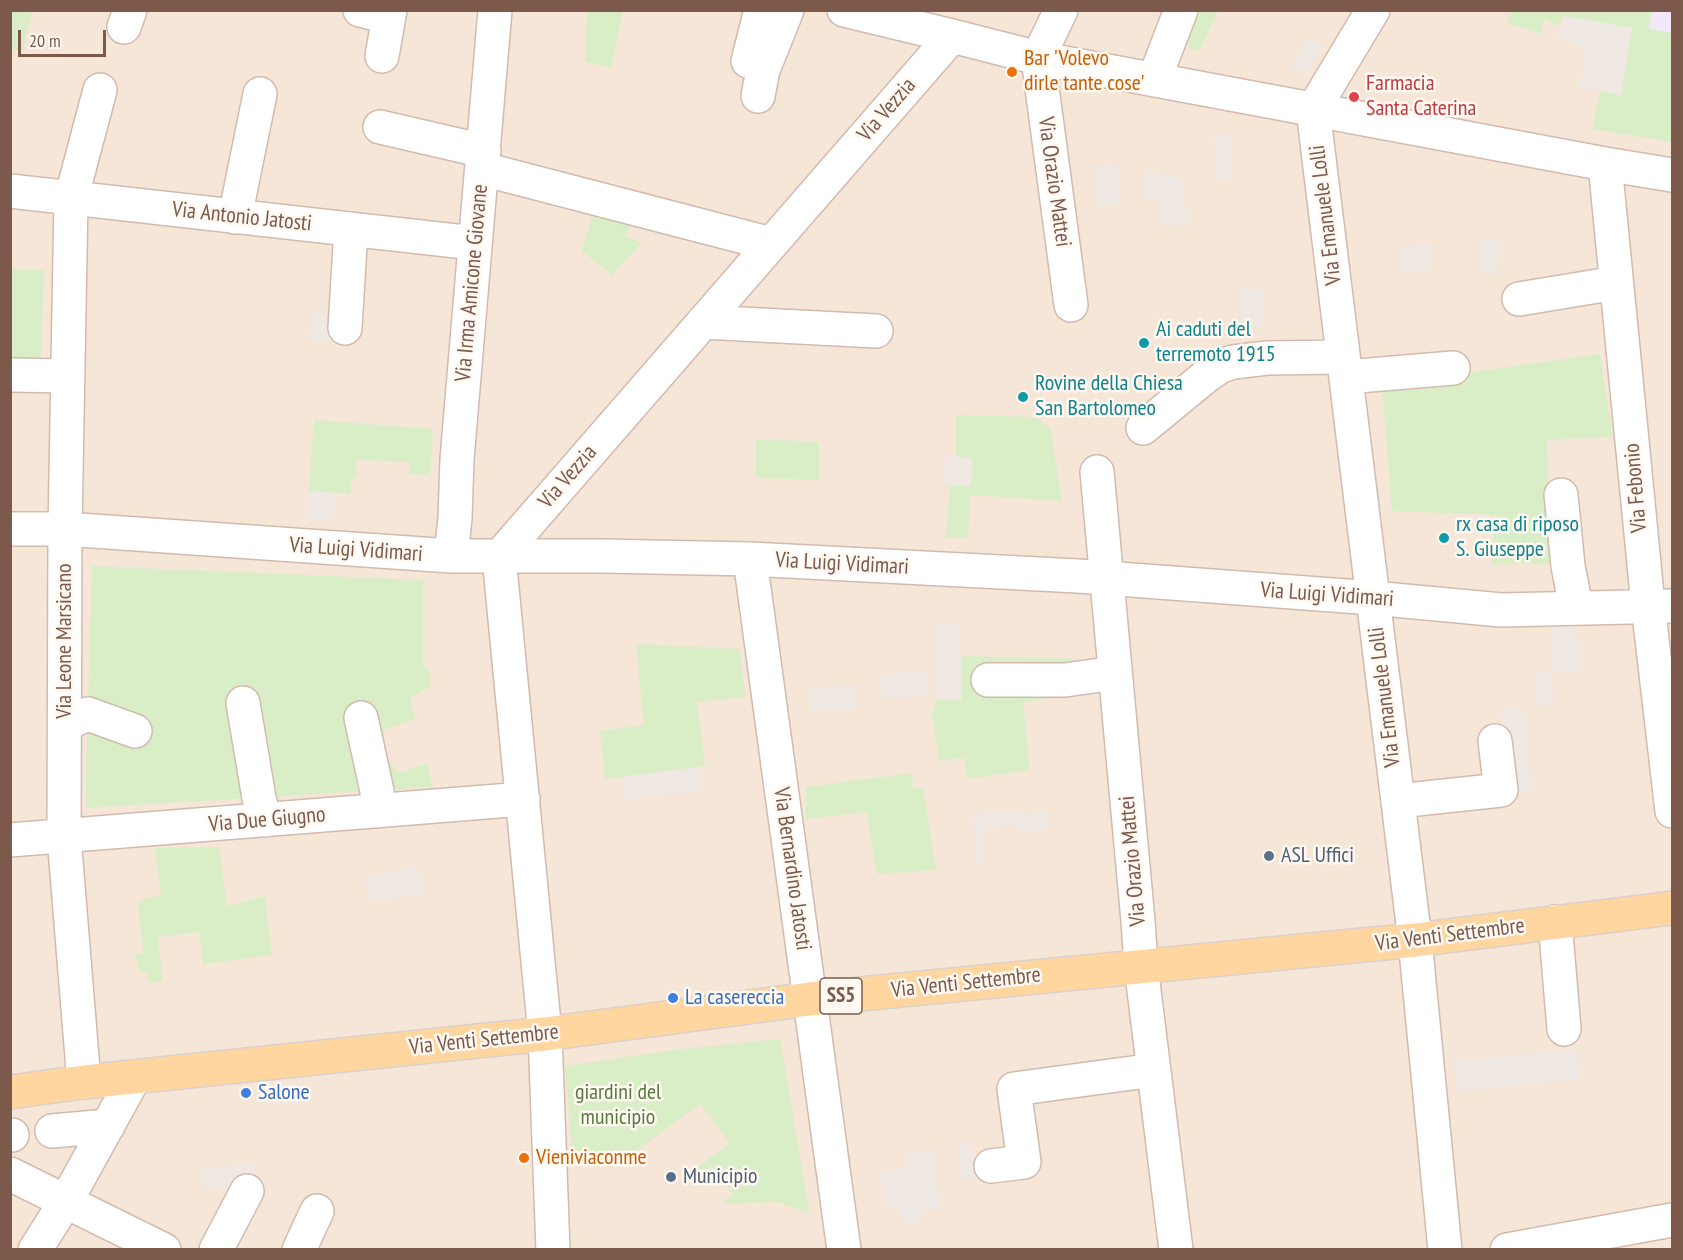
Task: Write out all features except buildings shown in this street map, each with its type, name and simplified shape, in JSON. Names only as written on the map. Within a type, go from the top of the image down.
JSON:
[{"type":"main road","name":"Via Venti Settembre","points":[[10,1092],[84,1082],[545,1034],[809,999],[1415,940],[1672,908]]},
{"type":"street","points":[[360,10],[372,13],[372,10]]},
{"type":"street","points":[[382,56],[390,10]]},
{"type":"street","name":"Via Irma Amicone Giovane","points":[[451,556],[474,243],[484,160],[495,10]]},
{"type":"street","points":[[761,10],[751,88],[763,70],[787,10]]},
{"type":"street","points":[[1038,58],[1061,10]]},
{"type":"street","points":[[1154,80],[1181,10]]},
{"type":"street","points":[[1313,110],[1373,10]]},
{"type":"street","points":[[860,12],[1038,58],[1605,164],[1672,174]]},
{"type":"street","name":"Via Vezzia","points":[[499,557],[952,36]]},
{"type":"street","name":"Via Orazio Mattei","points":[[1038,58],[1071,306]]},
{"type":"street","name":"Via Leone Marsicano","points":[[84,1082],[64,837],[65,529],[71,199],[100,90]]},
{"type":"street","points":[[235,217],[260,94]]},
{"type":"street","name":"Via Emanuele Lolli","points":[[1313,110],[1415,940],[1445,1250]]},
{"type":"street","points":[[380,127],[484,160],[771,244]]},
{"type":"street","name":"Via Febonio","points":[[1605,164],[1617,283],[1660,606],[1672,811]]},
{"type":"street","name":"Via Antonio Jatosti","points":[[10,191],[474,243]]},
{"type":"street","points":[[345,328],[351,229]]},
{"type":"street","points":[[1519,299],[1617,283]]},
{"type":"street","points":[[703,322],[876,331]]},
{"type":"street","points":[[1143,428],[1221,366],[1246,359],[1345,367],[1454,368]]},
{"type":"street","points":[[10,375],[68,376]]},
{"type":"street","name":"Via Orazio Mattei","points":[[1097,472],[1141,966],[1176,1250]]},
{"type":"street","points":[[1561,495],[1568,566],[1576,608]]},
{"type":"street","name":"Via Luigi Vidimari","points":[[10,529],[65,529],[451,556],[750,559],[1106,578],[1501,610],[1660,606]]},
{"type":"street","points":[[499,557],[545,1034],[553,1250]]},
{"type":"street","name":"Via Bernardino Jatosti","points":[[750,559],[844,1250]]},
{"type":"street","points":[[988,680],[1065,680],[1115,673]]},
{"type":"street","points":[[243,703],[259,798],[266,820]]},
{"type":"street","points":[[65,724],[88,714],[135,731]]},
{"type":"street","points":[[361,718],[377,791],[377,811]]},
{"type":"street","points":[[1399,805],[1501,790],[1495,741]]},
{"type":"street","name":"Via Due Giugno","points":[[10,840],[523,799]]},
{"type":"street","points":[[1399,805],[1496,801]]},
{"type":"street","points":[[1555,922],[1564,1029]]},
{"type":"street","points":[[991,1166],[1024,1162],[1014,1089],[1154,1071]]},
{"type":"street","points":[[35,1250],[66,1201],[135,1077]]},
{"type":"street","points":[[52,1131],[108,1126]]},
{"type":"street","points":[[10,1174],[164,1250]]},
{"type":"street","points":[[216,1250],[247,1191]]},
{"type":"street","points":[[299,1250],[317,1211]]},
{"type":"street","points":[[1507,1250],[1672,1220]]},
{"type":"shaded area","points":[[11,11],[1672,11],[1672,1249],[11,1249]]},
{"type":"shaded area","points":[[1572,11],[1672,11],[1672,33],[1571,17]]},
{"type":"shaded area","points":[[1563,16],[1632,27],[1621,95],[1579,87],[1586,49],[1555,37]]},
{"type":"shaded area","points":[[1308,38],[1325,45],[1306,72],[1291,68]]},
{"type":"shaded area","points":[[1212,131],[1230,136],[1233,179],[1217,181]]},
{"type":"shaded area","points":[[1118,164],[1122,204],[1097,207],[1093,166]]},
{"type":"shaded area","points":[[1147,171],[1182,178],[1189,225],[1162,225],[1158,199],[1144,198]]},
{"type":"shaded area","points":[[1482,239],[1501,241],[1498,274],[1479,272]]},
{"type":"shaded area","points":[[1432,243],[1432,270],[1400,271],[1398,247]]},
{"type":"shaded area","points":[[1241,288],[1265,289],[1264,326],[1240,325]]},
{"type":"shaded area","points":[[310,311],[333,313],[332,341],[308,340]]},
{"type":"shaded area","points":[[946,456],[972,457],[971,487],[944,485]]},
{"type":"shaded area","points":[[309,491],[335,493],[332,521],[306,518]]},
{"type":"shaded area","points":[[935,624],[961,624],[962,700],[937,700]]},
{"type":"shaded area","points":[[1551,626],[1578,626],[1580,671],[1552,671]]},
{"type":"shaded area","points":[[925,671],[926,696],[882,698],[881,673]]},
{"type":"shaded area","points":[[1537,671],[1552,671],[1555,706],[1536,706]]},
{"type":"shaded area","points":[[856,685],[858,708],[812,711],[811,688]]},
{"type":"shaded area","points":[[1523,707],[1533,791],[1511,794],[1500,710]]},
{"type":"shaded area","points":[[699,767],[701,791],[626,799],[622,777]]},
{"type":"shaded area","points":[[1020,810],[1021,814],[1048,812],[1050,828],[1020,832],[1018,825],[984,828],[986,864],[977,865],[972,814]]},
{"type":"shaded area","points":[[417,865],[424,893],[369,902],[364,878]]},
{"type":"shaded area","points":[[1577,1049],[1580,1079],[1458,1091],[1455,1061]]},
{"type":"shaded area","points":[[971,1141],[977,1177],[963,1180],[958,1143]]},
{"type":"shaded area","points":[[934,1149],[941,1208],[918,1213],[919,1223],[903,1226],[899,1207],[886,1209],[879,1172],[909,1166],[907,1153]]},
{"type":"shaded area","points":[[258,1163],[259,1186],[206,1189],[199,1169]]},
{"type":"green space","points":[[10,11],[32,11],[23,51],[11,49]]},
{"type":"green space","points":[[587,11],[623,11],[611,67],[585,62]]},
{"type":"green space","points":[[1196,11],[1218,11],[1199,51],[1182,45]]},
{"type":"green space","points":[[1512,11],[1652,11],[1649,29],[1672,33],[1672,142],[1592,129],[1600,91],[1621,95],[1632,27],[1563,16],[1559,26],[1544,19],[1540,34],[1507,23]]},
{"type":"green space","points":[[593,213],[632,224],[625,236],[642,243],[612,275],[582,251]]},
{"type":"green space","points":[[11,270],[44,270],[41,360],[11,359]]},
{"type":"green space","points":[[1600,354],[1613,437],[1547,440],[1550,563],[1491,565],[1495,515],[1392,511],[1382,385]]},
{"type":"green space","points":[[956,415],[1034,417],[1050,427],[1062,501],[970,495],[968,538],[946,538],[950,486],[971,486],[972,458],[956,456]]},
{"type":"green space","points":[[314,420],[433,429],[430,475],[410,474],[410,462],[357,460],[356,478],[351,479],[351,494],[309,491]]},
{"type":"green space","points":[[756,439],[819,442],[819,480],[756,478]]},
{"type":"green space","points":[[92,566],[423,580],[423,668],[430,669],[430,686],[410,699],[415,719],[384,730],[383,752],[398,773],[427,763],[433,787],[85,808]]},
{"type":"green space","points":[[636,644],[740,649],[745,697],[697,702],[705,766],[605,779],[600,731],[644,725]]},
{"type":"green space","points":[[962,656],[1081,659],[1086,693],[1023,702],[1030,770],[967,779],[964,758],[939,761],[932,713],[937,700],[962,699]]},
{"type":"green space","points":[[912,773],[913,789],[923,787],[936,870],[877,874],[866,812],[806,819],[806,787]]},
{"type":"green space","points":[[219,847],[227,906],[265,896],[272,955],[203,964],[199,932],[158,937],[163,981],[149,983],[147,972],[140,973],[135,954],[143,953],[138,902],[143,902],[143,898],[161,896],[155,848]]},
{"type":"green space","name":"giardini del municipio","points":[[780,1039],[809,1213],[778,1202],[721,1204],[733,1195],[712,1166],[701,1174],[696,1168],[730,1143],[700,1104],[614,1167],[572,1156],[565,1066],[673,1050]]},
{"type":"place","name":"Bar 'Volevo dirle tante cose'","points":[[1012,72]]},
{"type":"place","name":"Farmacia Santa Caterina","points":[[1354,97]]},
{"type":"place","name":"Ai caduti del terremoto 1915","points":[[1144,343]]},
{"type":"place","name":"Rovine della Chiesa San Bartolomeo","points":[[1023,397]]},
{"type":"place","name":"rx casa di riposo S. Giuseppe","points":[[1444,538]]},
{"type":"place","name":"ASL Uffici","points":[[1269,856]]},
{"type":"place","name":"La casereccia","points":[[673,998]]},
{"type":"place","name":"Salone","points":[[246,1093]]},
{"type":"place","name":"Vieniviaconme","points":[[524,1158]]},
{"type":"place","name":"Municipio","points":[[671,1177]]}]
